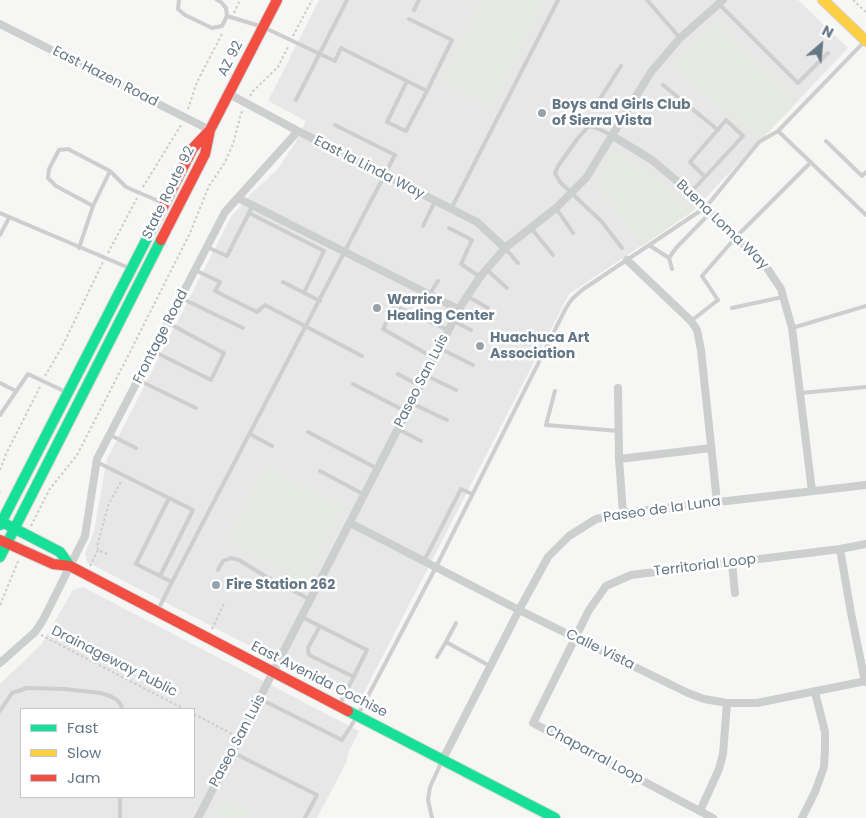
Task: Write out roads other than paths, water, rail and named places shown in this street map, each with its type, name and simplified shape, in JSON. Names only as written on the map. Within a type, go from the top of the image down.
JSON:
[{"type":"main road","name":"AZ 92","points":[[210,130],[277,0]]},
{"type":"main road","points":[[823,0],[866,41]]},
{"type":"main road","name":"State Route 92","points":[[0,522],[193,148],[210,130]]},
{"type":"main road","name":"State Route 92","points":[[0,558],[4,541],[15,528],[205,154],[210,130]]},
{"type":"main road","points":[[132,269],[144,275]]},
{"type":"main road","points":[[0,522],[60,552],[70,566]]},
{"type":"main road","points":[[4,541],[53,564],[70,566]]},
{"type":"main road","name":"East Avenida Cochise","points":[[70,566],[555,818]]},
{"type":"street","name":"Paseo San Luis","points":[[198,818],[378,469],[458,309],[480,277],[505,248],[556,208],[586,178],[651,72],[680,38],[721,2]]},
{"type":"street","name":"East Hazen Road","points":[[0,24],[210,130]]},
{"type":"street","name":"East la Linda Way","points":[[229,94],[477,222],[505,248]]},
{"type":"street","name":"Frontage Road","points":[[0,663],[34,632],[43,620],[85,536],[97,459],[225,212],[298,131]]},
{"type":"street","name":"Buena Loma Way","points":[[613,136],[652,160],[708,209],[767,268],[781,289],[792,328],[812,491]]},
{"type":"street","points":[[238,198],[251,209],[346,252],[458,309]]},
{"type":"street","points":[[627,260],[697,330],[701,350],[717,502]]},
{"type":"street","points":[[618,388],[622,513]]},
{"type":"street","points":[[619,458],[711,448]]},
{"type":"street","name":"Paseo de la Luna","points":[[443,759],[548,557],[569,536],[596,519],[622,513],[866,485]]},
{"type":"street","name":"Calle Vista","points":[[350,523],[519,610],[688,693],[704,699],[727,704],[757,703],[865,682]]},
{"type":"street","name":"Territorial Loop","points":[[574,637],[589,610],[606,586],[630,575],[840,549],[866,544]]},
{"type":"street","points":[[840,549],[865,682]]},
{"type":"street","points":[[732,563],[735,593]]},
{"type":"street","name":"Chaparral Loop","points":[[574,637],[533,723],[713,818]]},
{"type":"street","points":[[802,818],[815,792],[824,767],[825,732],[814,692]]},
{"type":"street","points":[[700,811],[721,762],[727,704]]},
{"type":"lane","points":[[179,0],[178,9],[185,16],[212,28],[222,26],[229,16]]},
{"type":"lane","points":[[217,0],[226,8],[229,16]]},
{"type":"lane","points":[[296,100],[347,0]]},
{"type":"lane","points":[[414,10],[419,0]]},
{"type":"lane","points":[[451,209],[558,0]]},
{"type":"lane","points":[[647,0],[680,38]]},
{"type":"lane","points":[[721,2],[798,83],[828,53]]},
{"type":"lane","points":[[229,16],[292,39],[335,61],[341,48],[427,91]]},
{"type":"lane","points":[[407,81],[387,122],[406,131],[452,40],[409,19]]},
{"type":"lane","points":[[669,258],[759,142],[778,131],[866,41]]},
{"type":"lane","points":[[594,108],[621,66]]},
{"type":"lane","points":[[663,85],[718,130]]},
{"type":"lane","points":[[690,193],[705,177],[743,136],[726,120],[690,162],[705,177]]},
{"type":"lane","points":[[157,612],[395,155],[335,125]]},
{"type":"lane","points":[[613,136],[589,126],[578,138],[555,173],[560,182],[602,222],[622,248]]},
{"type":"lane","points":[[778,131],[866,214]]},
{"type":"lane","points":[[826,141],[862,176],[866,172]]},
{"type":"lane","points":[[93,206],[56,186],[48,178],[49,169],[59,150],[68,149],[110,171],[126,187],[165,204]]},
{"type":"lane","points":[[690,321],[718,300],[702,276],[736,237],[810,163]]},
{"type":"lane","points":[[79,248],[93,206],[110,171]]},
{"type":"lane","points":[[423,226],[435,201]]},
{"type":"lane","points":[[556,208],[574,233]]},
{"type":"lane","points":[[207,247],[227,256],[251,209],[324,251],[304,293]]},
{"type":"lane","points":[[260,699],[342,740],[358,715],[436,567],[572,299],[582,290],[649,245],[708,209]]},
{"type":"lane","points":[[0,214],[132,269]]},
{"type":"lane","points":[[0,236],[9,218]]},
{"type":"lane","points":[[449,228],[472,240],[461,264],[480,277]]},
{"type":"lane","points":[[530,228],[553,255]]},
{"type":"lane","points":[[649,245],[669,258],[672,269]]},
{"type":"lane","points":[[505,248],[518,263]]},
{"type":"lane","points":[[195,270],[220,282],[215,291],[257,312],[265,305],[362,356]]},
{"type":"lane","points":[[486,270],[507,288]]},
{"type":"lane","points":[[429,295],[438,281]]},
{"type":"lane","points":[[283,282],[320,302]]},
{"type":"lane","points":[[467,296],[488,308]]},
{"type":"lane","points":[[732,308],[783,297]]},
{"type":"lane","points":[[181,298],[243,328]]},
{"type":"lane","points":[[434,358],[383,329],[395,306],[448,330]]},
{"type":"lane","points":[[792,328],[866,306]]},
{"type":"lane","points":[[453,320],[471,330]]},
{"type":"lane","points":[[153,351],[210,380],[224,353],[168,323]]},
{"type":"lane","points":[[439,348],[472,365]]},
{"type":"lane","points":[[0,415],[28,374],[68,393]]},
{"type":"lane","points":[[398,374],[420,386]]},
{"type":"lane","points":[[425,375],[456,390]]},
{"type":"lane","points":[[138,380],[196,408]]},
{"type":"lane","points":[[0,383],[16,391]]},
{"type":"lane","points":[[353,384],[407,412]]},
{"type":"lane","points":[[800,393],[866,387]]},
{"type":"lane","points":[[556,391],[546,425],[619,431]]},
{"type":"lane","points":[[411,403],[447,420]]},
{"type":"lane","points":[[398,429],[421,440]]},
{"type":"lane","points":[[308,432],[378,469]]},
{"type":"lane","points":[[250,434],[272,446]]},
{"type":"lane","points":[[110,435],[136,448]]},
{"type":"lane","points":[[97,462],[193,510],[160,576]]},
{"type":"lane","points":[[320,471],[365,494]]},
{"type":"lane","points":[[424,561],[461,489],[472,494]]},
{"type":"lane","points":[[169,498],[136,564],[172,582]]},
{"type":"lane","points":[[218,570],[224,560],[231,558],[239,560],[311,600]]},
{"type":"lane","points":[[302,617],[367,650],[340,706]]},
{"type":"lane","points":[[437,657],[456,623]]},
{"type":"lane","points":[[320,626],[308,648],[309,655],[354,678]]},
{"type":"lane","points":[[446,642],[490,666]]},
{"type":"lane","points":[[0,711],[12,693],[27,688],[101,693],[117,700],[122,708]]},
{"type":"lane","points":[[232,752],[317,795],[305,818]]},
{"type":"lane","points":[[432,818],[428,800],[430,787],[443,759]]},
{"type":"lane","points":[[120,798],[120,818]]},
{"type":"place","name":"Boys and Girls Club of Sierra Vista","points":[[542,113]]},
{"type":"place","name":"Warrior Healing Center","points":[[377,308]]},
{"type":"place","name":"Huachuca Art Association","points":[[480,346]]},
{"type":"place","name":"Fire Station 262","points":[[216,585]]}]
